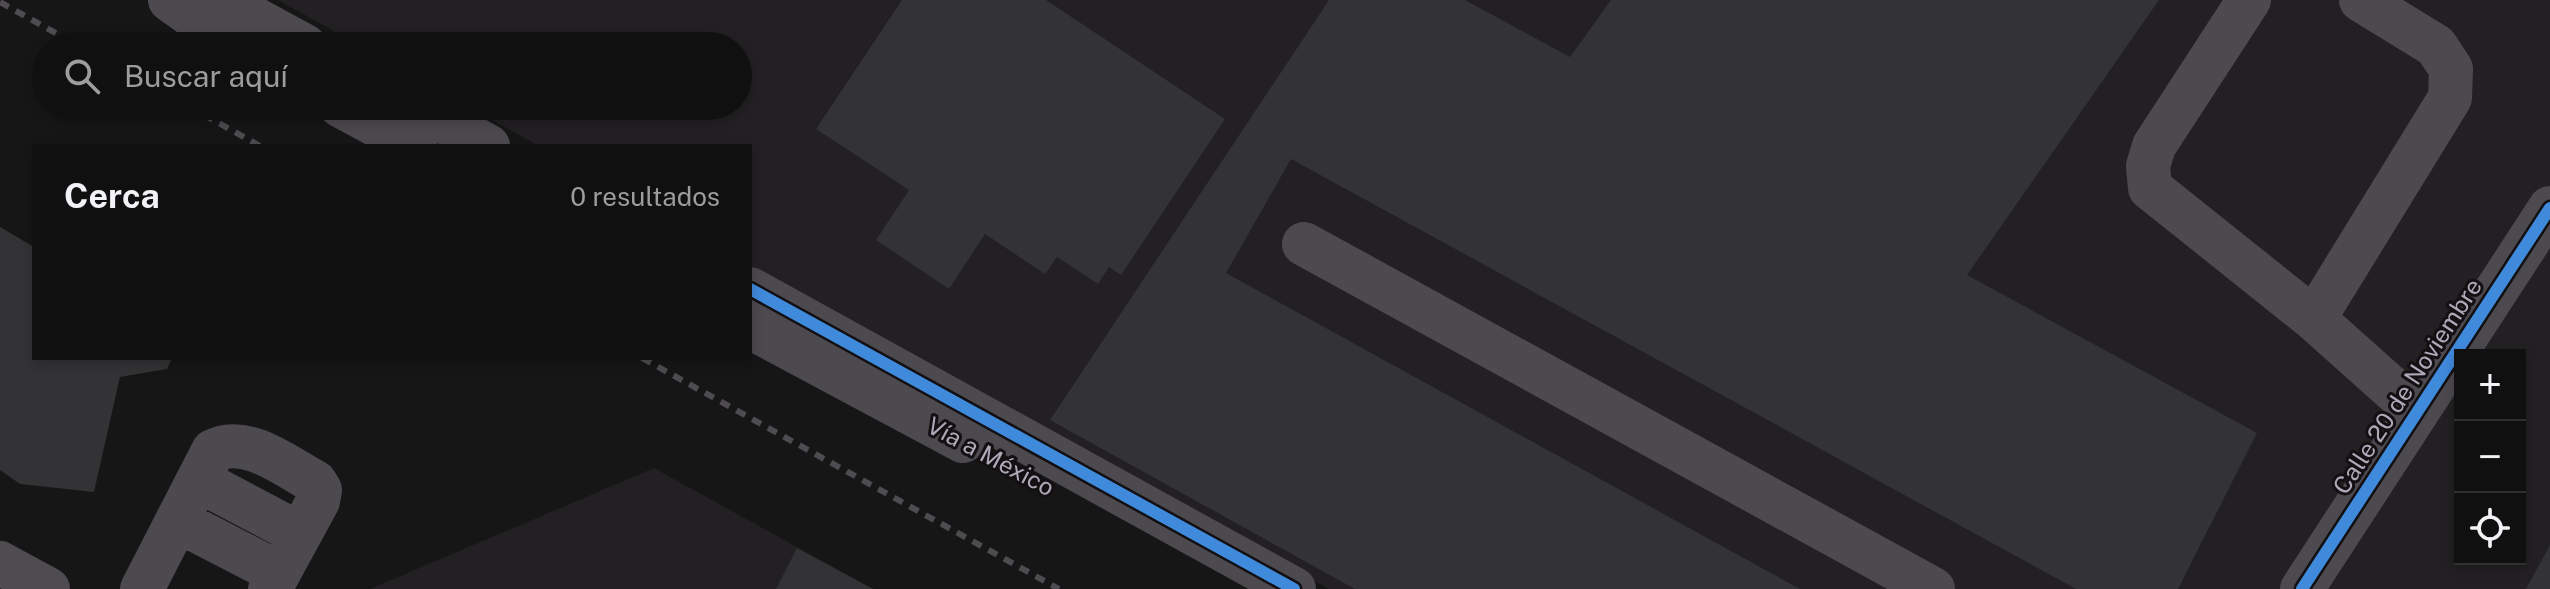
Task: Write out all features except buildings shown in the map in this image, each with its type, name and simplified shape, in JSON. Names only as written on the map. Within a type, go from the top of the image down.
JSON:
[{"type":"main road","points":[[0,563],[48,589]]},
{"type":"street","points":[[170,0],[215,32]]},
{"type":"street","points":[[220,0],[279,32]]},
{"type":"street","points":[[2249,0],[2154,146],[2148,166],[2150,188],[2314,319],[2417,411]]},
{"type":"street","points":[[2314,319],[2450,98],[2451,69],[2436,46],[2361,0]]},
{"type":"street","points":[[367,120],[411,144]]},
{"type":"street","points":[[441,120],[484,144]]},
{"type":"street","name":"Calle 20 de Noviembre","points":[[2302,589],[2550,208]]},
{"type":"street","points":[[1304,244],[1933,589]]},
{"type":"street","points":[[752,292],[779,330],[999,444],[1294,589]]},
{"type":"street","name":"Vía a México","points":[[999,444],[1230,589]]},
{"type":"street","points":[[142,589],[198,480],[300,534],[274,581],[178,521]]},
{"type":"shaded area","points":[[278,0],[2550,0],[2550,589],[1329,589],[752,266],[752,144],[535,144],[492,120],[752,120],[752,32],[335,32]]},
{"type":"shaded area","points":[[654,468],[873,589],[370,589]]},
{"type":"railway","points":[[0,2],[54,32]]},
{"type":"railway","points":[[213,120],[256,144]]},
{"type":"railway","points":[[646,360],[1059,589]]},
{"type":"cycle path","points":[[2302,589],[2550,208]]},
{"type":"cycle path","points":[[752,290],[1294,589]]}]
